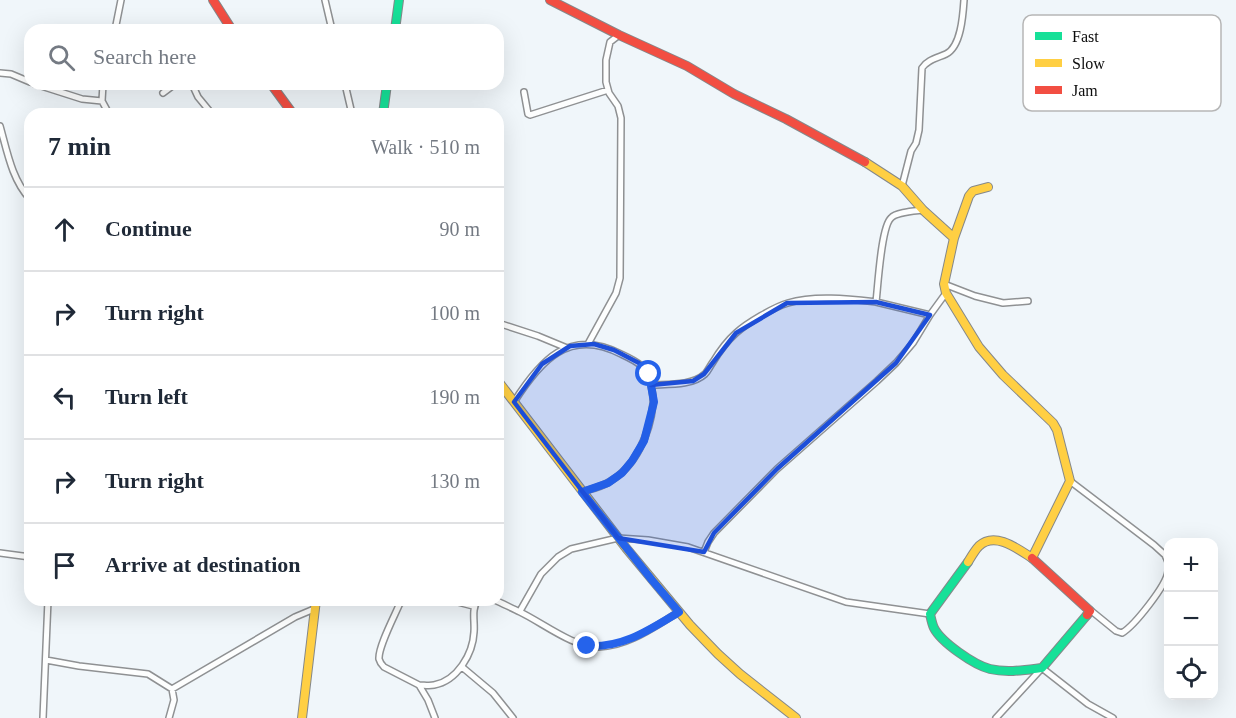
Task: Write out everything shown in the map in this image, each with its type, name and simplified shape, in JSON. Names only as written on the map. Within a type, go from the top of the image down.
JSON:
[{"type":"street","points":[[116,24],[121,0]]},
{"type":"street","points":[[213,0],[228,24]]},
{"type":"street","points":[[325,0],[331,24]]},
{"type":"street","points":[[396,24],[399,0]]},
{"type":"street","points":[[550,0],[687,66],[734,94],[860,159],[902,186],[923,210],[954,238]]},
{"type":"street","points":[[902,186],[919,130],[922,69],[925,63],[949,53],[954,46],[962,21],[964,0]]},
{"type":"street","points":[[588,344],[616,293],[620,278],[621,118],[618,106],[606,82],[606,60],[610,42],[619,35]]},
{"type":"street","points":[[0,73],[11,74],[24,79]]},
{"type":"street","points":[[54,90],[82,99],[102,101]]},
{"type":"street","points":[[103,90],[102,101],[106,108]]},
{"type":"street","points":[[163,93],[167,90]]},
{"type":"street","points":[[195,90],[207,108]]},
{"type":"street","points":[[275,90],[289,108]]},
{"type":"street","points":[[346,90],[351,108]]},
{"type":"street","points":[[384,108],[386,90]]},
{"type":"street","points":[[524,92],[530,115],[609,90]]},
{"type":"street","points":[[0,126],[11,166],[24,192]]},
{"type":"street","points":[[704,552],[714,533],[777,469],[877,381],[913,343],[945,288],[954,238],[969,196],[973,191],[988,187]]},
{"type":"street","points":[[876,302],[882,245],[890,218],[898,214],[923,210]]},
{"type":"street","points":[[945,288],[963,290],[975,296],[1002,303],[1028,301]]},
{"type":"street","points":[[945,288],[979,347],[1003,375],[1058,430],[1070,481],[1164,554]]},
{"type":"street","points":[[651,385],[693,381],[704,374],[736,333],[762,315],[787,303],[840,299],[876,302],[930,315]]},
{"type":"street","points":[[504,325],[567,348]]},
{"type":"street","points":[[514,402],[525,384],[542,364],[567,348],[594,344],[614,350],[639,363],[649,374],[654,402],[644,441],[622,473],[608,483],[582,492]]},
{"type":"street","points":[[504,389],[618,538],[679,612],[731,666],[796,718]]},
{"type":"street","points":[[1032,558],[1070,481]]},
{"type":"street","points":[[520,612],[541,574],[558,557],[571,549],[618,538],[648,540],[688,547],[846,602],[930,614]]},
{"type":"street","points":[[930,614],[979,546],[989,541],[999,541],[1010,545],[1032,558],[1088,608],[1116,631],[1122,633],[1143,612],[1164,583]]},
{"type":"street","points":[[0,554],[24,556]]},
{"type":"street","points":[[504,604],[568,639],[587,646],[600,647],[628,641],[679,612]]},
{"type":"street","points":[[43,718],[48,606]]},
{"type":"street","points":[[172,689],[313,606]]},
{"type":"street","points":[[302,718],[315,606]]},
{"type":"street","points":[[397,606],[379,656],[380,662],[384,667],[419,686],[434,686],[446,681],[462,667],[474,635],[474,606]]},
{"type":"street","points":[[996,718],[1090,611],[1088,608]]},
{"type":"street","points":[[930,614],[934,627],[941,636],[979,666],[1011,671],[1042,668],[1088,704],[1113,718]]},
{"type":"street","points":[[46,660],[147,674],[172,689],[174,700],[169,718]]},
{"type":"street","points":[[462,667],[493,693],[513,718]]},
{"type":"street","points":[[419,686],[435,718]]},
{"type":"highlighted area","points":[[876,302],[930,315],[896,363],[777,469],[714,533],[704,552],[618,538],[514,402],[542,364],[570,346],[594,344],[614,350],[639,363],[651,385],[693,381],[704,374],[736,333],[787,303]]},
{"type":"traffic: fast","points":[[396,24],[399,0]]},
{"type":"traffic: fast","points":[[384,108],[386,90]]},
{"type":"traffic: fast","points":[[968,562],[930,614],[934,628],[943,640],[983,667],[1009,671],[1042,668],[1087,615]]},
{"type":"traffic: slow","points":[[865,162],[902,186],[923,210],[954,238]]},
{"type":"traffic: slow","points":[[968,562],[979,546],[992,540],[1006,543],[1032,558],[1070,481],[1057,430],[1053,423],[1003,375],[979,347],[946,293],[944,284],[954,238],[969,196],[973,191],[988,187]]},
{"type":"traffic: slow","points":[[504,389],[626,548],[690,625],[740,674],[796,718]]},
{"type":"traffic: slow","points":[[302,718],[315,606]]},
{"type":"traffic: jam","points":[[213,0],[228,24]]},
{"type":"traffic: jam","points":[[550,0],[687,66],[734,94],[865,162]]},
{"type":"traffic: jam","points":[[275,90],[289,108]]},
{"type":"traffic: jam","points":[[1032,558],[1090,611],[1087,615]]},
{"type":"route","points":[[587,646],[600,647],[628,641],[679,612],[582,492],[608,483],[622,473],[644,441],[654,402],[649,374]]}]
